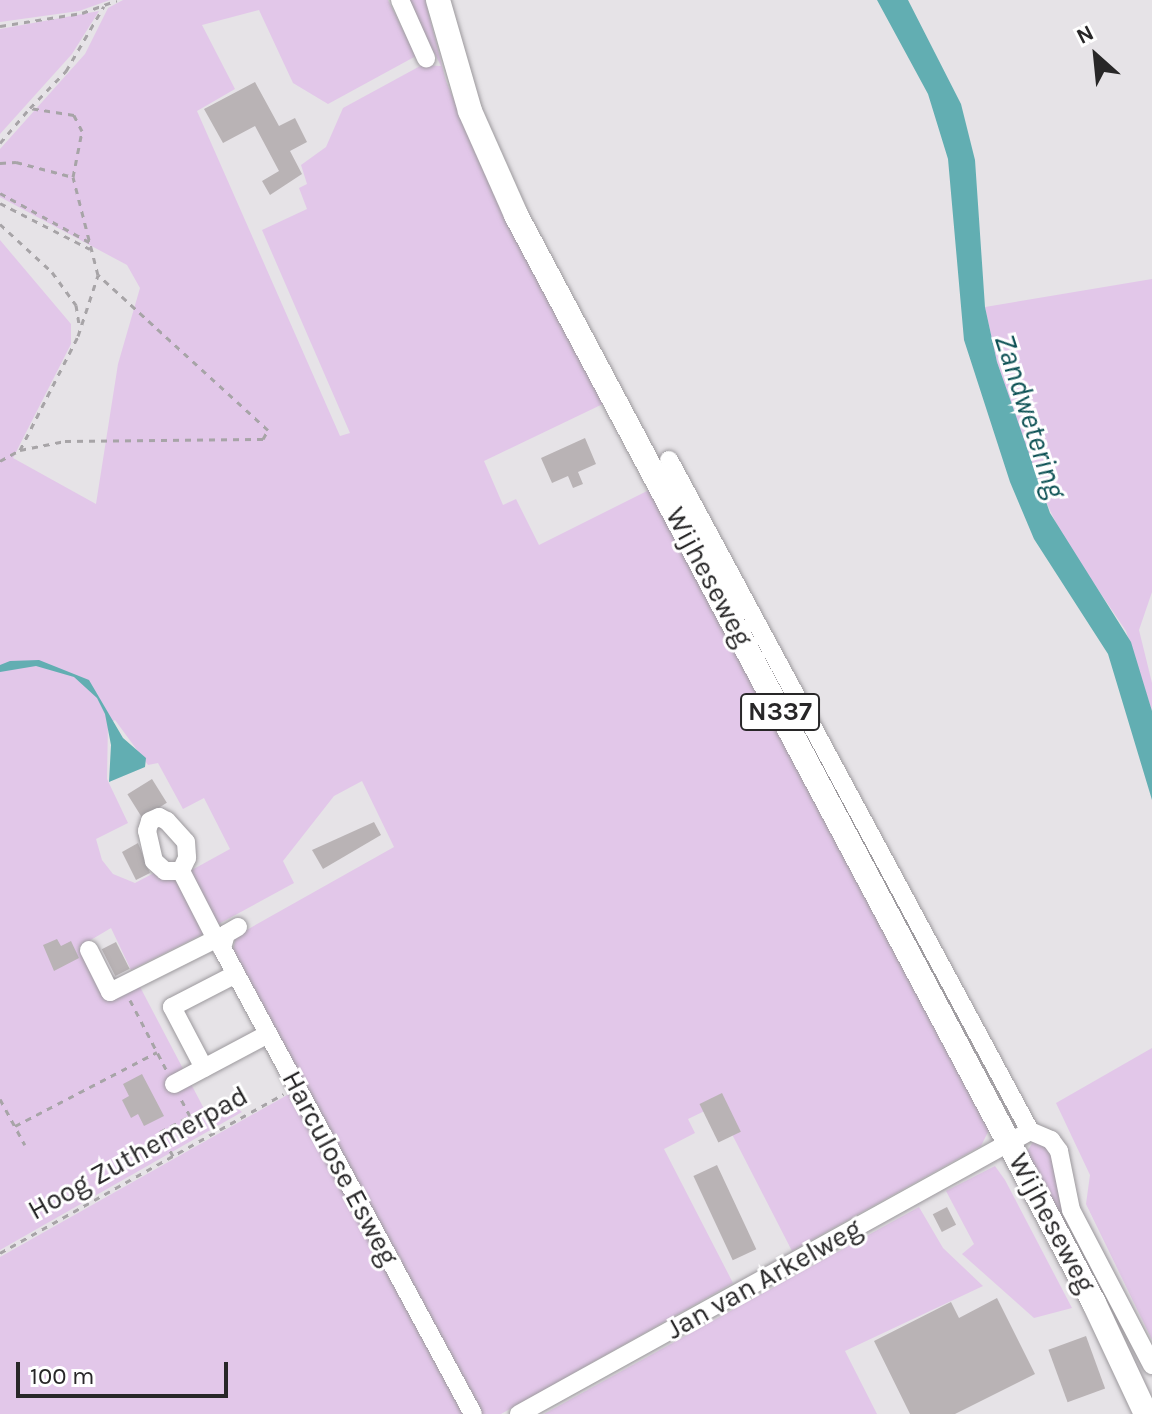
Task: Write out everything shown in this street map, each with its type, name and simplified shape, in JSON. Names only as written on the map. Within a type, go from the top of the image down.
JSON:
[{"type":"main road","name":"Wijheseweg","points":[[438,0],[470,111],[516,215],[1019,1137],[1146,1414]]},
{"type":"street","points":[[400,0],[426,58]]},
{"type":"street","name":"Wijheseweg","points":[[669,460],[1019,1137],[1051,1140],[1059,1151],[1071,1210],[1152,1365]]},
{"type":"street","name":"Harculose Esweg","points":[[181,871],[473,1414]]},
{"type":"street","points":[[89,950],[110,992],[219,940],[238,927]]},
{"type":"street","points":[[204,1068],[172,1007],[236,974]]},
{"type":"street","points":[[174,1084],[268,1034]]},
{"type":"street","name":"Jan van Arkelweg","points":[[519,1414],[1019,1137]]},
{"type":"street","name":"Wijheseweg","points":[[1094,1303],[1117,1293]]},
{"type":"path","points":[[0,26],[104,6],[117,0]]},
{"type":"path","points":[[0,143],[66,71],[104,6]]},
{"type":"path","points":[[0,461],[20,450],[65,441],[263,439],[268,430],[98,275],[73,177],[82,131],[74,115],[30,108]]},
{"type":"path","points":[[0,163],[16,162],[73,177]]},
{"type":"path","points":[[0,193],[89,242]]},
{"type":"path","points":[[0,203],[90,249]]},
{"type":"path","points":[[0,224],[52,272],[76,305],[80,329]]},
{"type":"path","points":[[20,450],[80,329],[98,275]]},
{"type":"path","points":[[15,1126],[157,1052]]},
{"type":"path","name":"Hoog Zuthemerpad","points":[[0,1253],[296,1087]]},
{"type":"path","points":[[0,1099],[25,1145]]},
{"type":"shaded area","points":[[0,0],[110,0],[79,11],[0,22]]},
{"type":"shaded area","points":[[123,0],[388,0],[416,56],[328,104],[293,83],[259,10],[202,25],[235,89],[197,111],[340,436],[350,433],[262,230],[307,209],[299,188],[307,184],[301,165],[326,147],[343,108],[422,65],[441,66],[407,0],[425,0],[446,81],[478,158],[607,402],[484,461],[503,505],[516,499],[539,545],[653,488],[989,1130],[981,1146],[792,1251],[717,1105],[688,1119],[695,1133],[664,1149],[733,1283],[501,1414],[480,1414],[233,951],[236,936],[394,847],[362,781],[334,796],[283,861],[294,883],[215,926],[190,871],[230,849],[204,798],[183,809],[158,763],[148,765],[115,720],[108,724],[107,779],[128,823],[96,839],[102,860],[113,874],[135,883],[154,873],[177,880],[205,933],[131,970],[111,928],[79,947],[99,986],[138,983],[211,1122],[237,1108],[242,1112],[0,1250],[0,240],[71,324],[71,344],[13,458],[96,504],[118,364],[140,288],[127,265],[0,197],[0,149],[85,54],[108,8]]},
{"type":"shaded area","points":[[99,11],[72,54],[0,134],[0,29]]},
{"type":"shaded area","points":[[1152,279],[1152,592],[1139,630],[1152,683],[1152,711],[1126,631],[1062,536],[1041,491],[997,362],[985,307]]},
{"type":"shaded area","points":[[1152,1048],[1152,1340],[1086,1204],[1090,1175],[1056,1103]]},
{"type":"shaded area","points":[[289,1094],[296,1094],[466,1414],[0,1414],[0,1257]]},
{"type":"shaded area","points":[[1033,1142],[1050,1144],[1067,1194],[1068,1229],[1026,1153]]},
{"type":"shaded area","points":[[995,1166],[1072,1308],[1034,1318],[962,1254],[974,1244],[946,1191]]},
{"type":"shaded area","points":[[919,1207],[943,1248],[983,1286],[845,1351],[877,1414],[544,1414]]},
{"type":"water","points":[[877,0],[908,0],[961,104],[975,160],[985,307],[997,362],[1050,513],[1131,642],[1152,711],[1152,800],[1108,654],[1034,539],[1010,482],[964,340],[948,159],[928,94]]},
{"type":"water","points":[[39,660],[89,680],[123,738],[146,758],[145,767],[109,782],[111,745],[105,714],[97,698],[74,677],[36,666],[0,672],[0,665],[10,661]]},
{"type":"building","points":[[255,82],[279,126],[295,118],[307,142],[290,151],[302,174],[270,195],[262,181],[279,171],[255,126],[223,143],[204,109]]},
{"type":"building","points":[[585,438],[596,464],[578,472],[583,484],[573,488],[568,476],[552,483],[541,458]]},
{"type":"building","points":[[152,779],[167,803],[142,818],[127,794]]},
{"type":"building","points":[[374,822],[381,835],[323,869],[312,850]]},
{"type":"building","points":[[138,843],[150,873],[136,880],[122,852]]},
{"type":"building","points":[[57,939],[61,946],[71,941],[79,958],[54,971],[43,945]]},
{"type":"building","points":[[116,942],[130,969],[115,976],[102,949]]},
{"type":"building","points":[[142,1074],[164,1116],[144,1126],[138,1114],[131,1118],[122,1100],[129,1096],[123,1084]]},
{"type":"building","points":[[722,1093],[741,1132],[718,1143],[700,1104]]},
{"type":"building","points":[[717,1165],[756,1249],[733,1260],[693,1176]]},
{"type":"building","points":[[947,1207],[956,1225],[942,1232],[933,1214]]},
{"type":"building","points":[[997,1298],[1035,1374],[955,1414],[910,1414],[874,1341],[951,1302],[959,1318]]},
{"type":"building","points":[[1086,1336],[1105,1389],[1068,1402],[1048,1350]]},
{"type":"water label","name":"Zandwetering","points":[[1030,416]]}]
